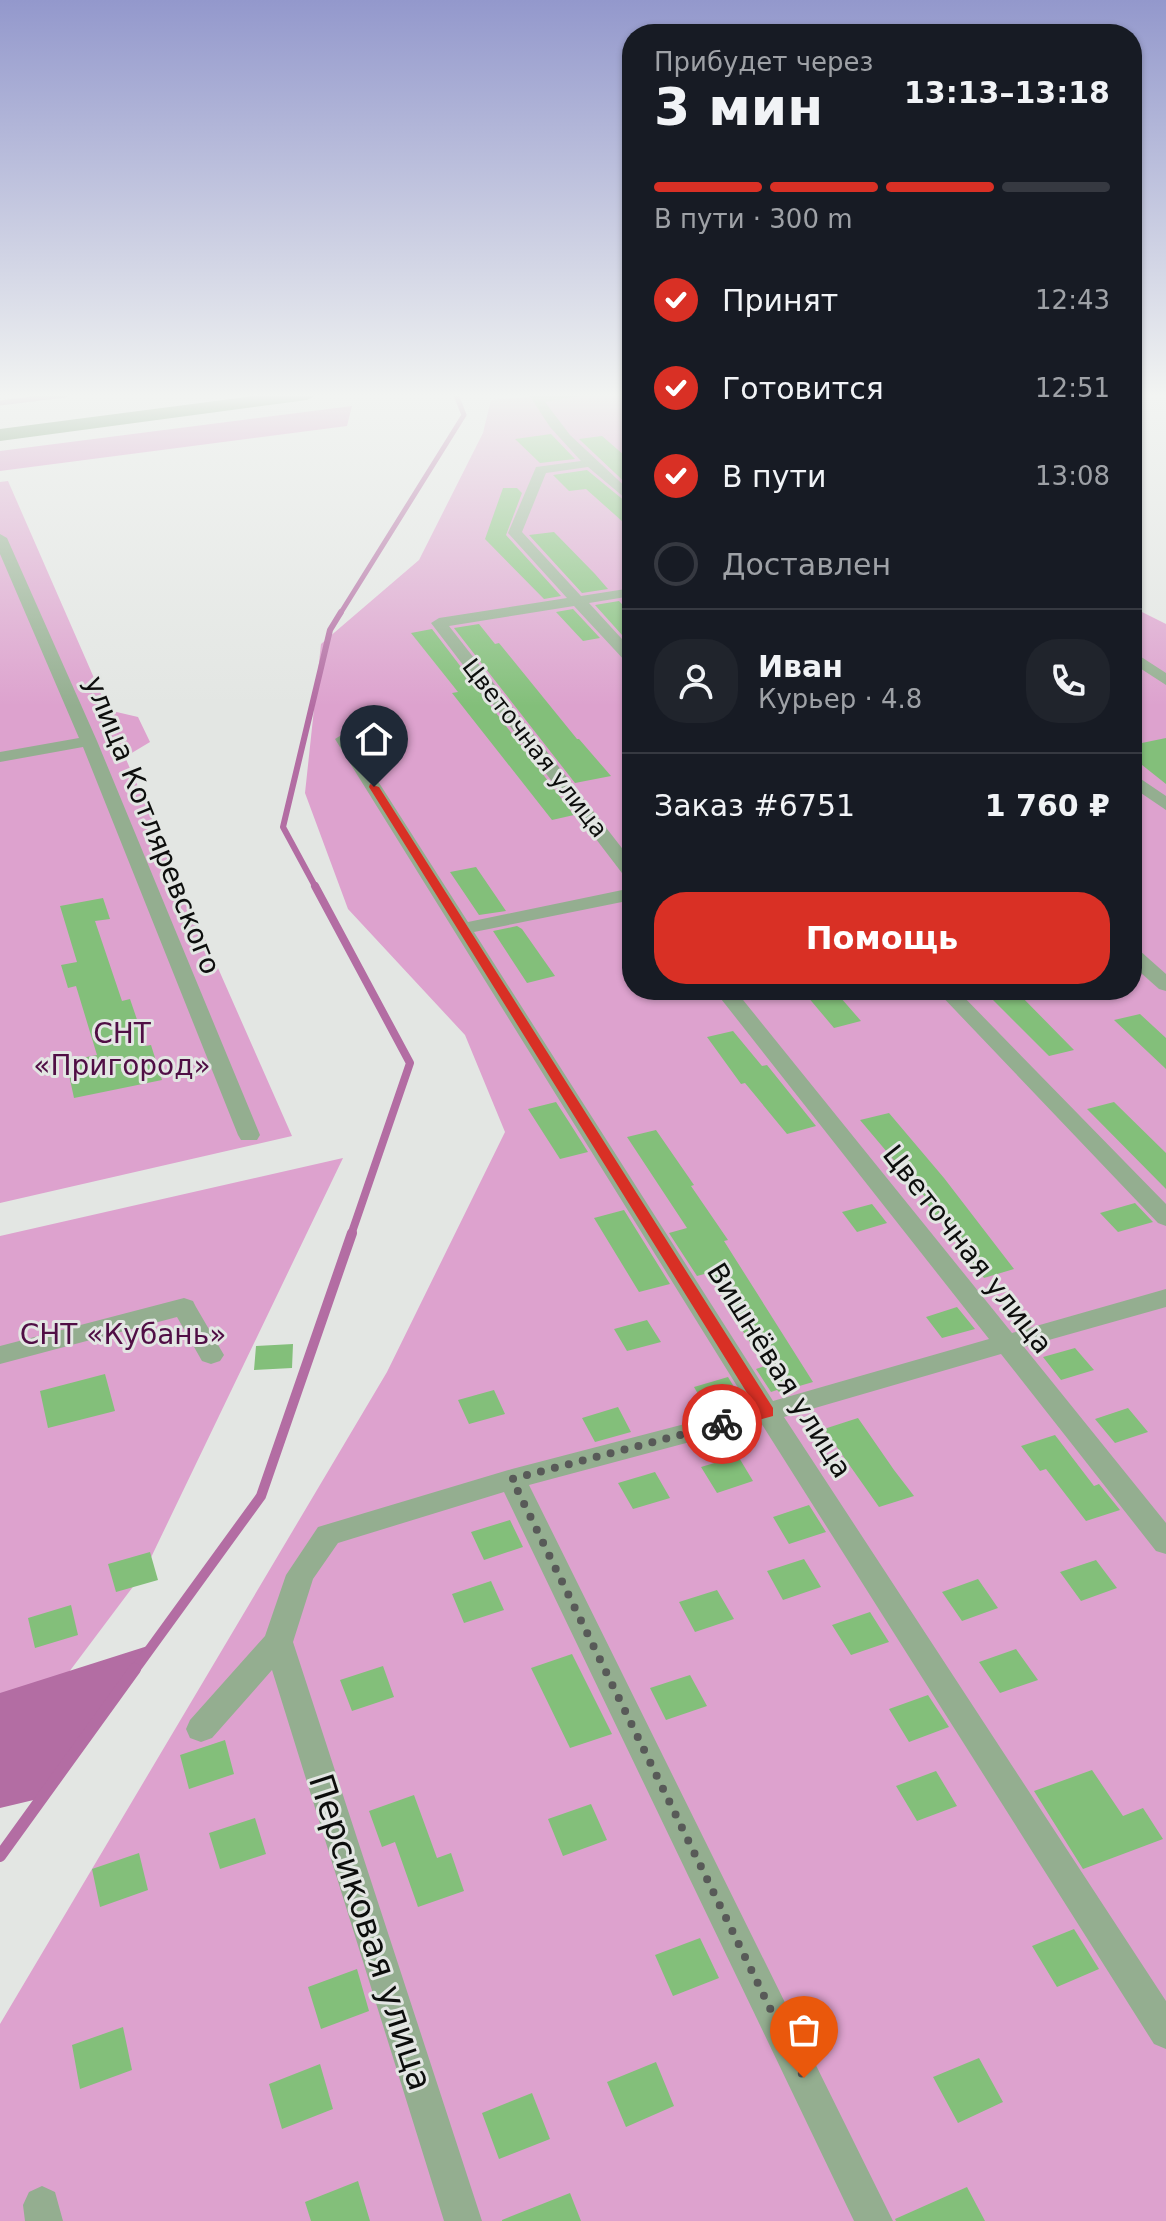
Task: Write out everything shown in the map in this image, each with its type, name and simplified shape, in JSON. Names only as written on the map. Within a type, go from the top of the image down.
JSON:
[{"type":"street","points":[[529,499],[515,533],[622,648]]},
{"type":"street","name":"улица Котляревского","points":[[0,538],[89,741],[249,1135]]},
{"type":"street","points":[[577,601],[622,594]]},
{"type":"street","name":"Цветочная улица","points":[[577,601],[439,623],[622,860]]},
{"type":"street","points":[[1142,663],[1166,680]]},
{"type":"street","name":"Вишнёвая улица","points":[[343,739],[465,928],[767,1412],[1166,2032]]},
{"type":"street","points":[[0,757],[89,741]]},
{"type":"street","points":[[1142,793],[1166,805]]},
{"type":"street","points":[[465,928],[622,896]]},
{"type":"street","points":[[1142,963],[1166,985]]},
{"type":"street","name":"Цветочная улица","points":[[732,1000],[1166,1543]]},
{"type":"street","points":[[956,1000],[1166,1218]]},
{"type":"street","points":[[201,1729],[278,1642],[300,1575],[328,1535],[512,1479],[767,1412],[1166,1298]]},
{"type":"street","points":[[0,1355],[184,1307],[211,1355]]},
{"type":"street","points":[[512,1479],[874,2221]]},
{"type":"street","name":"Персиковая улица","points":[[278,1642],[463,2221]]},
{"type":"green space","name":"СНТ «Пригород»","points":[[0,499],[16,499],[108,710],[138,717],[150,742],[125,757],[292,1136],[0,1203]]},
{"type":"green space","points":[[450,499],[622,499],[622,1000],[1142,1000],[1142,612],[1166,624],[1166,2221],[0,2221],[0,2024],[387,1372],[505,1132],[465,1035],[348,909],[305,793],[321,644],[419,560]]},
{"type":"green space","name":"СНТ «Кубань»","points":[[343,1158],[144,1572],[0,1764],[0,1236]]},
{"type":"shaded area","points":[[154,1644],[42,1798],[0,1808],[0,1693]]},
{"type":"building","points":[[499,499],[520,499],[506,535],[561,596],[544,599],[485,539]]},
{"type":"building","points":[[597,499],[622,499],[622,521]]},
{"type":"building","points":[[554,532],[608,589],[582,593],[529,535]]},
{"type":"building","points":[[619,601],[622,604],[622,635],[595,605]]},
{"type":"building","points":[[573,609],[600,638],[583,641],[556,612]]},
{"type":"building","points":[[479,624],[495,644],[499,643],[611,776],[575,783],[454,628]]},
{"type":"building","points":[[432,629],[574,815],[552,820],[452,693],[458,692],[411,633]]},
{"type":"building","points":[[1166,738],[1166,784],[1142,765],[1142,743]]},
{"type":"building","points":[[476,867],[506,911],[479,915],[450,872]]},
{"type":"building","points":[[103,898],[110,919],[95,921],[122,1001],[130,999],[146,1046],[151,1045],[162,1080],[74,1098],[66,1061],[97,1055],[76,986],[68,988],[61,965],[77,962],[60,906]]},
{"type":"building","points":[[517,926],[555,976],[527,983],[493,931]]},
{"type":"building","points":[[810,1000],[843,1000],[861,1021],[834,1028]]},
{"type":"building","points":[[993,1000],[1025,1000],[1074,1050],[1049,1056]]},
{"type":"building","points":[[1140,1014],[1166,1038],[1166,1069],[1114,1020]]},
{"type":"building","points":[[733,1031],[762,1066],[767,1065],[816,1126],[787,1134],[745,1083],[741,1084],[707,1037]]},
{"type":"building","points":[[556,1102],[588,1152],[560,1159],[528,1109]]},
{"type":"building","points":[[1114,1102],[1166,1153],[1166,1189],[1087,1109]]},
{"type":"building","points":[[889,1113],[1014,1269],[984,1278],[927,1204],[930,1203],[860,1120]]},
{"type":"building","points":[[656,1130],[694,1185],[691,1186],[728,1240],[724,1241],[813,1382],[771,1392],[756,1369],[765,1366],[734,1313],[708,1273],[697,1276],[669,1233],[687,1228],[627,1137]]},
{"type":"building","points":[[1135,1203],[1153,1222],[1118,1232],[1100,1213]]},
{"type":"building","points":[[872,1204],[887,1223],[857,1232],[842,1212]]},
{"type":"building","points":[[624,1210],[670,1284],[639,1292],[594,1218]]},
{"type":"building","points":[[957,1307],[975,1329],[942,1338],[926,1317]]},
{"type":"building","points":[[647,1320],[661,1342],[627,1351],[614,1329]]},
{"type":"building","points":[[293,1344],[292,1368],[254,1370],[256,1346]]},
{"type":"building","points":[[1075,1348],[1094,1370],[1061,1380],[1043,1357]]},
{"type":"building","points":[[105,1374],[115,1411],[48,1428],[40,1391]]},
{"type":"building","points":[[728,1377],[742,1400],[708,1411],[694,1387]]},
{"type":"building","points":[[494,1390],[505,1414],[469,1424],[458,1400]]},
{"type":"building","points":[[618,1407],[631,1432],[595,1442],[582,1418]]},
{"type":"building","points":[[1128,1408],[1148,1432],[1115,1443],[1095,1419]]},
{"type":"building","points":[[858,1418],[914,1496],[879,1507],[824,1429]]},
{"type":"building","points":[[1055,1435],[1094,1486],[1099,1484],[1120,1510],[1086,1521],[1046,1469],[1040,1471],[1021,1446]]},
{"type":"building","points":[[738,1456],[753,1481],[717,1493],[701,1467]]},
{"type":"building","points":[[655,1472],[670,1498],[633,1509],[618,1483]]},
{"type":"building","points":[[809,1505],[826,1532],[789,1544],[773,1517]]},
{"type":"building","points":[[510,1520],[523,1547],[484,1560],[471,1532]]},
{"type":"building","points":[[150,1552],[158,1580],[116,1592],[108,1564]]},
{"type":"building","points":[[804,1559],[821,1587],[783,1600],[767,1571]]},
{"type":"building","points":[[1096,1560],[1117,1588],[1081,1601],[1060,1572]]},
{"type":"building","points":[[978,1579],[998,1608],[962,1621],[942,1592]]},
{"type":"building","points":[[491,1581],[504,1610],[464,1623],[452,1594]]},
{"type":"building","points":[[717,1590],[734,1619],[695,1632],[679,1602]]},
{"type":"building","points":[[71,1605],[78,1635],[35,1648],[28,1618]]},
{"type":"building","points":[[870,1612],[889,1642],[851,1655],[832,1625]]},
{"type":"building","points":[[1016,1649],[1038,1680],[1000,1693],[979,1662]]},
{"type":"building","points":[[572,1654],[612,1734],[570,1748],[531,1668]]},
{"type":"building","points":[[383,1666],[394,1697],[352,1711],[340,1680]]},
{"type":"building","points":[[690,1675],[707,1706],[666,1720],[650,1688]]},
{"type":"building","points":[[928,1695],[949,1727],[909,1742],[889,1709]]},
{"type":"building","points":[[225,1740],[234,1774],[189,1789],[180,1755]]},
{"type":"building","points":[[1092,1770],[1123,1816],[1143,1808],[1163,1839],[1083,1869],[1034,1791]]},
{"type":"building","points":[[936,1771],[957,1806],[917,1821],[896,1786]]},
{"type":"building","points":[[414,1795],[437,1858],[451,1853],[464,1891],[418,1907],[395,1842],[382,1847],[369,1811]]},
{"type":"building","points":[[591,1804],[607,1840],[563,1856],[548,1819]]},
{"type":"building","points":[[255,1818],[266,1854],[220,1869],[209,1833]]},
{"type":"building","points":[[139,1853],[148,1890],[100,1907],[92,1869]]},
{"type":"building","points":[[1074,1929],[1099,1969],[1057,1987],[1032,1946]]},
{"type":"building","points":[[700,1938],[719,1978],[673,1996],[655,1955]]},
{"type":"building","points":[[357,1969],[369,2011],[321,2029],[308,1987]]},
{"type":"building","points":[[123,2027],[132,2070],[80,2089],[72,2045]]},
{"type":"building","points":[[979,2058],[1003,2102],[958,2123],[933,2077]]},
{"type":"building","points":[[656,2062],[674,2106],[626,2127],[607,2082]]},
{"type":"building","points":[[320,2064],[333,2109],[282,2129],[269,2084]]},
{"type":"building","points":[[532,2093],[550,2139],[499,2159],[482,2113]]},
{"type":"building","points":[[358,2181],[370,2221],[311,2221],[305,2202]]},
{"type":"building","points":[[967,2187],[985,2221],[895,2219]]},
{"type":"building","points":[[570,2193],[581,2221],[502,2221],[502,2220]]},
{"type":"waterway","points":[[340,614],[412,499]]},
{"type":"waterway","points":[[316,888],[283,827],[330,630],[341,612]]},
{"type":"waterway","points":[[315,886],[410,1063],[351,1235]]},
{"type":"waterway","points":[[134,1671],[261,1496],[352,1233]]},
{"type":"waterway","points":[[0,1856],[135,1669]]},
{"type":"way so far","points":[[722,1424],[512,1479],[804,2078]]},
{"type":"route","points":[[374,787],[767,1412],[722,1424]]}]
